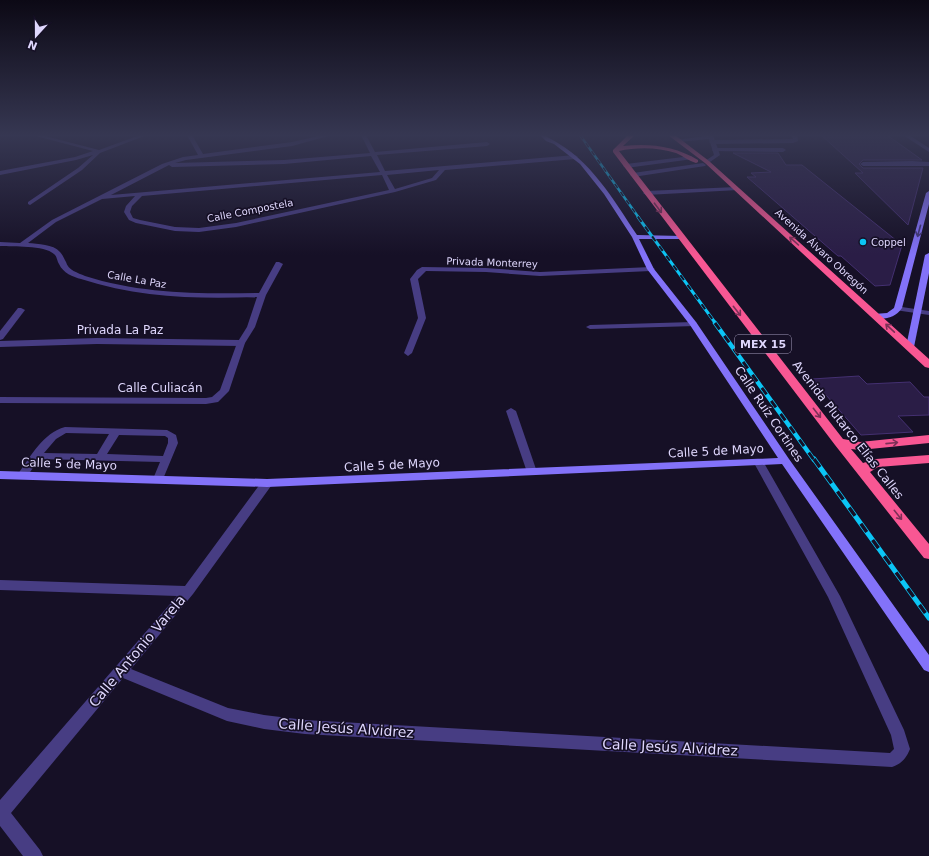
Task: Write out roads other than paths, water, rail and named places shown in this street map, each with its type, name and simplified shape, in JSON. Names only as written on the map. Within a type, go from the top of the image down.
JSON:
[{"type":"highway","name":"Avenida Plutarco Elías Calles","points":[[633,175],[839,442],[929,554]]},
{"type":"highway","name":"Avenida Álvaro Obregón","points":[[721,175],[929,365]]},
{"type":"highway","points":[[839,442],[860,446],[929,439]]},
{"type":"highway","points":[[863,472],[866,467],[876,463],[929,459]]},
{"type":"street","points":[[30,203],[71,175]]},
{"type":"street","points":[[0,244],[22,245],[54,221],[145,175]]},
{"type":"street","points":[[103,197],[351,175]]},
{"type":"street","points":[[385,175],[393,191]]},
{"type":"street","name":"Calle Compostela","points":[[140,194],[129,206],[127,212],[131,219],[138,222],[175,229],[199,230],[236,225],[393,191],[434,179],[437,175]]},
{"type":"street","name":"Calle Ruíz Cortines","points":[[592,175],[635,237],[652,269],[693,324],[785,461],[929,666]]},
{"type":"street","points":[[646,193],[736,189]]},
{"type":"street","points":[[877,316],[889,316],[896,312],[898,308],[927,206],[929,193]]},
{"type":"street","points":[[635,237],[680,237]]},
{"type":"street","name":"Calle La Paz","points":[[22,245],[48,248],[56,251],[60,255],[61,262],[66,268],[75,274],[128,289],[148,293],[202,296],[262,295]]},
{"type":"street","points":[[910,347],[928,270],[929,255]]},
{"type":"street","name":"Calle Culiacán","points":[[0,400],[215,400],[224,392],[241,343],[251,327],[262,295],[279,264]]},
{"type":"street","name":"Privada Monterrey","points":[[408,353],[422,318],[414,279],[425,269],[486,270],[540,274],[652,269]]},
{"type":"street","points":[[898,308],[929,313]]},
{"type":"street","points":[[0,337],[21,310]]},
{"type":"street","points":[[590,327],[693,324]]},
{"type":"street","name":"Privada La Paz","points":[[0,344],[97,342],[241,343]]},
{"type":"street","points":[[511,412],[532,472]]},
{"type":"street","points":[[22,476],[52,437],[60,431],[167,433],[174,439],[158,480]]},
{"type":"street","points":[[100,458],[116,431]]},
{"type":"street","points":[[37,456],[167,459]]},
{"type":"street","name":"Calle 5 de Mayo","points":[[0,475],[268,484],[785,461]]},
{"type":"street","name":"Calle Jesús Alvidrez","points":[[120,671],[226,714],[264,722],[313,727],[892,760],[900,756],[903,748],[899,734],[834,596],[759,463]]},
{"type":"street","name":"Calle Antonio Varela","points":[[0,813],[188,591],[268,484]]},
{"type":"street","points":[[0,585],[188,591]]},
{"type":"street","points":[[0,813],[34,856]]},
{"type":"railway","points":[[608,175],[639,218]]},
{"type":"railway","points":[[638,217],[716,324]]},
{"type":"railway","points":[[715,323],[814,460]]},
{"type":"railway","points":[[814,459],[929,618]]},
{"type":"place","name":"Coppel","points":[[863,242]]}]
